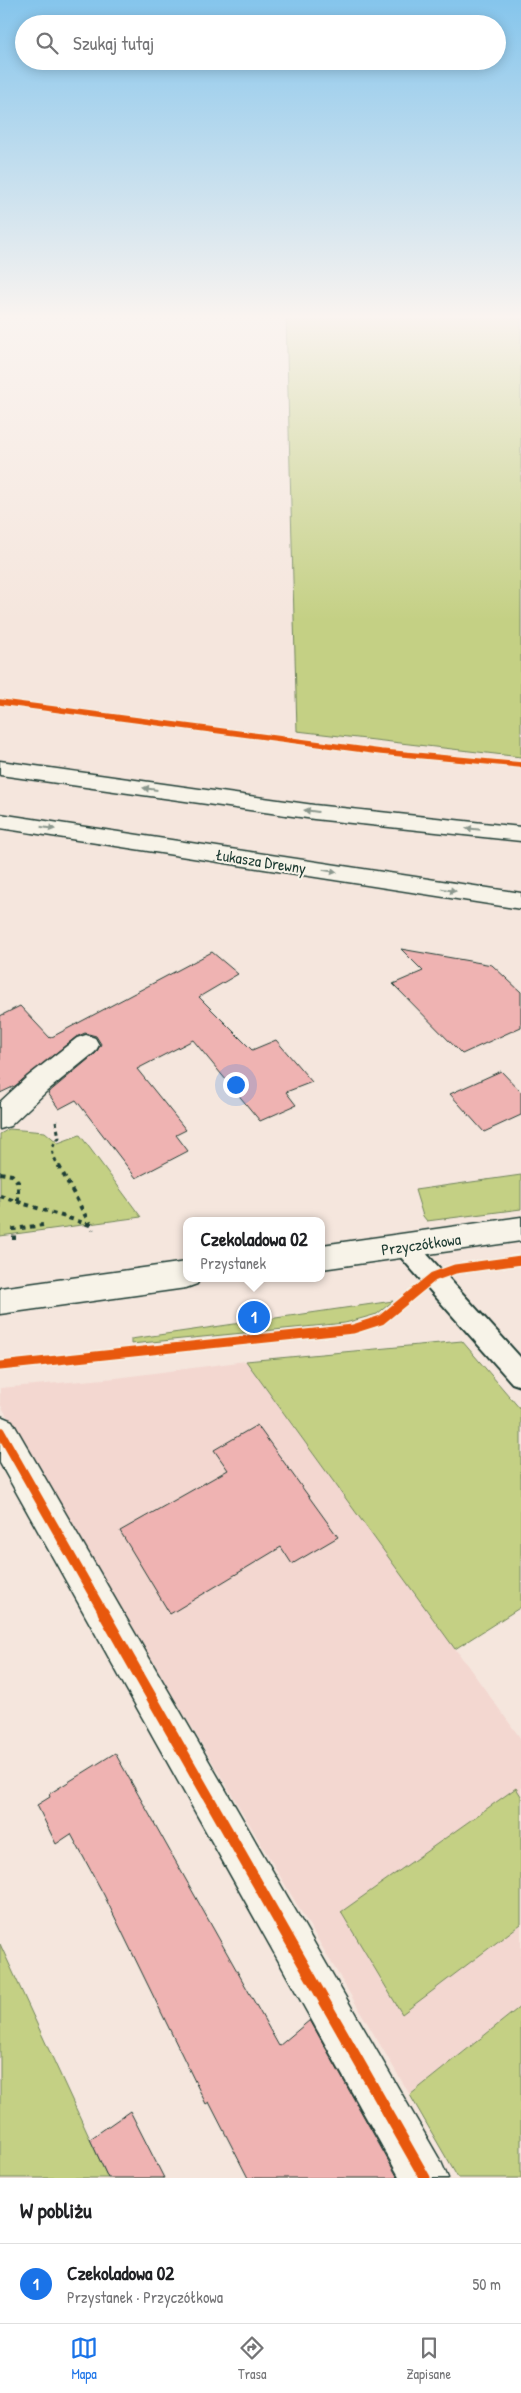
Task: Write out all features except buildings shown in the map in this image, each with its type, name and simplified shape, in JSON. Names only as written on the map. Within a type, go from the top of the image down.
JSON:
[{"type":"main road","points":[[0,768],[314,812],[521,834]]},
{"type":"main road","name":"Łukasza Drewny","points":[[0,821],[521,901]]},
{"type":"main road","points":[[0,1119],[37,1084],[86,1045]]},
{"type":"main road","name":"Przyczółkowa","points":[[325,1257],[406,1247],[521,1229]]},
{"type":"main road","points":[[0,1301],[183,1275]]},
{"type":"main road","points":[[0,1431],[425,2178]]},
{"type":"lane","points":[[406,1247],[521,1375]]},
{"type":"path","points":[[56,1121],[58,1138],[52,1145],[51,1152],[93,1230]]},
{"type":"path","points":[[0,1174],[11,1175],[18,1180],[21,1187],[18,1202]]},
{"type":"path","points":[[0,1196],[90,1225]]},
{"type":"path","points":[[14,1240],[14,1229],[43,1225]]},
{"type":"shaded area","points":[[246,1361],[521,1739],[521,2006],[410,2095],[0,1404],[0,1388],[116,1378]]},
{"type":"green space","points":[[289,418],[521,418],[521,757],[297,731]]},
{"type":"green space","points":[[9,1129],[45,1132],[58,1143],[80,1135],[141,1217],[0,1236],[0,1134]]},
{"type":"green space","points":[[521,1175],[521,1209],[427,1221],[423,1216],[415,1190]]},
{"type":"green space","points":[[393,1301],[377,1314],[345,1323],[131,1344],[131,1339]]},
{"type":"green space","points":[[462,1341],[521,1410],[521,1607],[455,1649],[246,1361]]},
{"type":"green space","points":[[516,1788],[521,1796],[521,1924],[402,2014],[341,1912]]},
{"type":"green space","points":[[0,1944],[108,2178],[0,2178]]},
{"type":"green space","points":[[521,2006],[521,2178],[458,2178],[410,2095]]},
{"type":"cycle path","points":[[0,702],[381,752],[521,765]]},
{"type":"cycle path","points":[[0,1366],[353,1329],[381,1320],[433,1277],[455,1269],[521,1260]]},
{"type":"cycle path","points":[[0,1431],[425,2178]]},
{"type":"place","name":"Czekoladowa 02","points":[[254,1317]]}]
